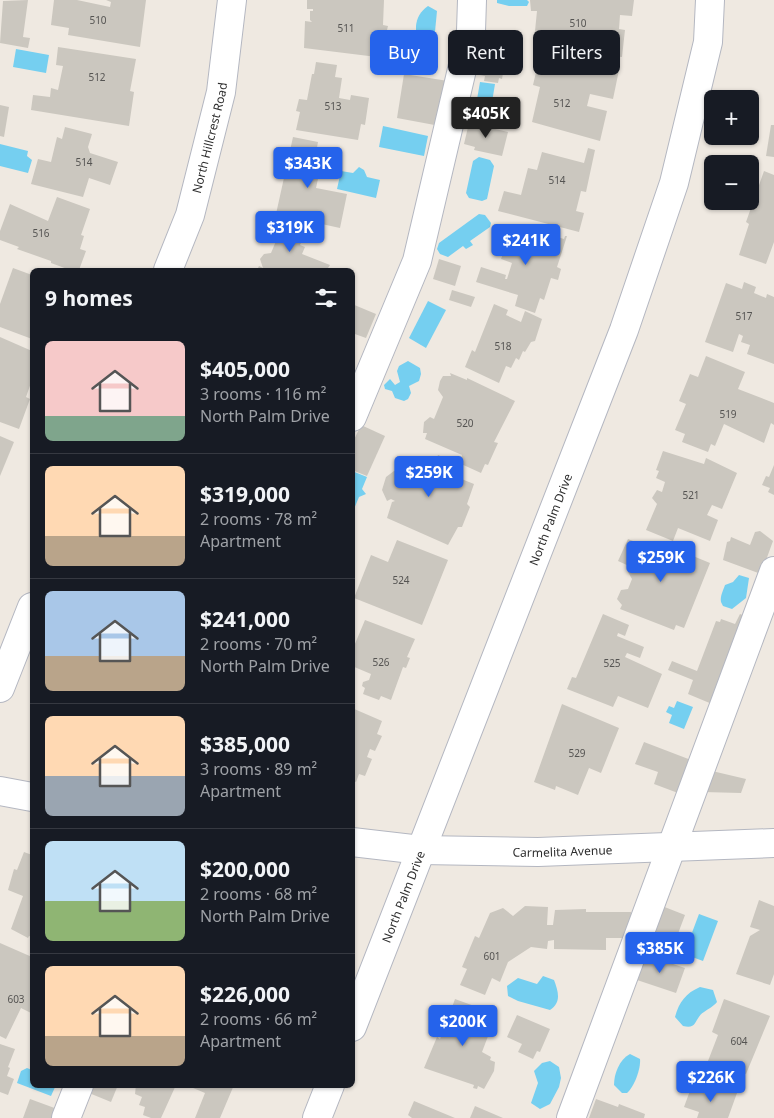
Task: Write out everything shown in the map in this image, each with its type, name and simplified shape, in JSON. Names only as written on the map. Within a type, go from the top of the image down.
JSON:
[{"type":"street","name":"North Hillcrest Road","points":[[169,268],[190,215],[221,92],[232,0]]},
{"type":"street","points":[[355,410],[417,261],[471,32],[472,0]]},
{"type":"street","name":"North Palm Drive","points":[[355,1019],[624,330],[674,183],[708,42],[710,0]]},
{"type":"street","points":[[571,1118],[774,571]]},
{"type":"street","points":[[0,688],[30,612]]},
{"type":"street","points":[[0,791],[30,797]]},
{"type":"street","name":"Carmelita Avenue","points":[[355,842],[421,850],[538,852],[774,843]]},
{"type":"street","points":[[66,1118],[79,1088]]},
{"type":"street","points":[[317,1118],[329,1088]]},
{"type":"water","points":[[497,0],[527,0],[529,2],[527,6],[509,6],[497,3]]},
{"type":"water","points":[[428,6],[437,11],[435,30],[416,30],[419,15]]},
{"type":"water","points":[[16,49],[49,55],[46,73],[13,67]]},
{"type":"water","points":[[480,82],[495,84],[489,120],[474,117]]},
{"type":"water","points":[[383,126],[428,136],[424,156],[379,147]]},
{"type":"water","points":[[0,144],[28,151],[27,156],[32,160],[28,173],[0,166]]},
{"type":"water","points":[[479,157],[490,160],[494,166],[487,199],[482,201],[469,198],[466,193],[473,161]]},
{"type":"water","points":[[359,167],[364,170],[367,177],[380,180],[376,198],[337,189],[341,171],[353,173]]},
{"type":"water","points":[[479,214],[485,215],[491,223],[490,227],[470,241],[473,245],[466,249],[463,246],[448,257],[440,254],[437,249],[439,243]]},
{"type":"water","points":[[428,301],[446,310],[426,348],[409,338]]},
{"type":"water","points":[[408,361],[420,368],[421,374],[419,381],[409,386],[411,393],[408,399],[404,401],[395,398],[392,391],[385,389],[384,385],[390,379],[395,385],[400,382],[397,371],[399,366]]},
{"type":"water","points":[[355,472],[367,477],[362,489],[366,494],[359,497],[355,507]]},
{"type":"water","points":[[739,575],[749,578],[746,598],[732,609],[723,606],[721,598],[725,585],[733,582]]},
{"type":"water","points":[[677,701],[693,707],[684,729],[669,723],[672,715],[666,712],[669,706],[674,708]]},
{"type":"water","points":[[699,914],[718,921],[703,961],[684,954]]},
{"type":"water","points":[[543,976],[554,980],[558,992],[558,1000],[550,1010],[518,1001],[508,996],[507,986],[518,978],[537,984]]},
{"type":"water","points":[[700,987],[713,990],[717,1002],[701,1014],[694,1025],[683,1026],[675,1017],[679,1007],[687,995]]},
{"type":"water","points":[[630,1054],[640,1059],[639,1068],[632,1087],[627,1093],[622,1093],[614,1085],[615,1076],[620,1064]]},
{"type":"water","points":[[550,1061],[559,1067],[561,1078],[559,1087],[550,1104],[540,1109],[531,1103],[538,1083],[534,1071],[542,1063]]},
{"type":"water","points":[[27,1068],[30,1069],[30,1088],[17,1083],[21,1071]]},
{"type":"water","points":[[30,1088],[55,1088],[51,1096]]},
{"type":"building","points":[[28,0],[23,37],[30,38],[28,48],[0,43],[3,1]]},
{"type":"building","points":[[54,0],[77,0],[110,7],[111,2],[106,0],[146,0],[140,47],[68,35],[69,28],[51,25]]},
{"type":"building","points":[[307,0],[384,0],[383,25],[388,26],[387,30],[370,30],[370,56],[304,48],[305,21],[312,22],[310,20],[310,11],[313,11],[313,9],[307,9]]},
{"type":"building","points":[[530,0],[634,0],[632,16],[620,15],[619,29],[625,30],[622,57],[620,57],[620,30],[535,30],[537,11],[531,11]]},
{"type":"building","points":[[58,47],[136,59],[130,91],[134,92],[129,126],[31,110],[33,95],[50,97],[51,88],[58,90],[63,66],[56,65]]},
{"type":"building","points":[[316,62],[337,65],[335,77],[342,78],[339,98],[350,100],[351,95],[369,98],[365,125],[361,124],[358,140],[296,130],[300,112],[296,111],[299,99],[307,100]]},
{"type":"building","points":[[404,75],[448,81],[440,126],[397,118]]},
{"type":"building","points":[[480,75],[503,75],[502,79],[499,78],[498,83],[484,81],[485,76]]},
{"type":"building","points":[[535,75],[618,75],[613,99],[590,94],[587,106],[607,111],[600,141],[532,122],[540,87],[533,85]]},
{"type":"building","points":[[0,105],[9,107],[4,137],[0,136]]},
{"type":"building","points":[[469,123],[508,132],[502,156],[474,150],[475,147],[464,144]]},
{"type":"building","points":[[771,125],[774,125],[774,157],[766,156]]},
{"type":"building","points":[[65,127],[92,134],[88,147],[90,153],[118,162],[110,185],[89,178],[83,197],[31,184],[38,159],[51,162],[57,137],[62,139]]},
{"type":"building","points":[[293,137],[318,142],[315,158],[322,160],[316,188],[347,194],[340,228],[276,214]]},
{"type":"building","points":[[588,148],[595,150],[586,192],[581,191],[576,211],[584,213],[579,232],[498,211],[504,191],[521,195],[528,168],[537,170],[542,152],[584,163]]},
{"type":"building","points":[[764,171],[774,175],[774,242],[766,264],[739,255],[749,224],[746,222],[750,210],[759,210],[759,185]]},
{"type":"building","points":[[57,197],[90,209],[81,235],[84,236],[80,249],[86,251],[80,268],[65,268],[0,240],[0,231],[10,204],[48,221]]},
{"type":"building","points":[[284,222],[306,231],[300,245],[305,247],[302,254],[330,265],[328,268],[263,268],[260,259],[264,254],[271,253]]},
{"type":"building","points":[[501,224],[529,232],[528,235],[545,241],[547,234],[564,239],[567,236],[557,267],[561,269],[558,280],[551,278],[544,300],[540,298],[535,313],[515,306],[518,295],[476,282],[481,267],[506,275],[505,279],[507,279],[512,263],[501,259],[505,249],[494,245]]},
{"type":"building","points":[[439,259],[461,266],[455,286],[433,279]]},
{"type":"building","points":[[13,268],[30,274],[30,338],[0,327],[0,304]]},
{"type":"building","points":[[744,282],[756,287],[754,293],[766,298],[767,294],[774,297],[774,364],[747,354],[750,345],[741,342],[743,336],[739,334],[733,352],[705,342],[726,283],[742,289]]},
{"type":"building","points":[[452,290],[475,297],[471,307],[449,300]]},
{"type":"building","points":[[494,304],[508,310],[506,315],[521,322],[525,311],[542,319],[535,341],[531,342],[525,352],[523,351],[519,360],[516,358],[511,368],[506,366],[499,383],[465,367],[472,350],[475,352]]},
{"type":"building","points":[[355,305],[376,314],[366,338],[355,334]]},
{"type":"building","points":[[0,337],[30,350],[30,386],[26,397],[30,399],[19,429],[0,422]]},
{"type":"building","points":[[706,356],[745,372],[738,389],[774,403],[774,425],[771,423],[764,443],[724,424],[715,446],[711,444],[708,452],[682,442],[685,434],[675,430],[686,404],[679,401],[690,374],[698,377]]},
{"type":"building","points":[[450,373],[467,380],[467,378],[515,401],[494,442],[498,443],[488,465],[485,464],[481,473],[459,463],[462,455],[425,439],[427,433],[423,433],[424,422],[430,417],[434,419],[443,397],[438,390],[440,381],[443,376],[451,376]]},
{"type":"building","points":[[361,425],[385,436],[367,476],[355,471],[355,438]]},
{"type":"building","points":[[0,436],[14,442],[0,476]]},
{"type":"building","points":[[663,451],[704,464],[706,458],[737,473],[722,509],[712,505],[707,515],[718,520],[710,541],[678,528],[673,541],[646,530],[657,504],[652,498],[657,490],[662,492],[665,482],[656,478],[659,471],[656,470]]},
{"type":"building","points":[[438,455],[459,464],[454,476],[474,484],[467,504],[470,507],[462,527],[458,527],[448,545],[387,518],[392,502],[395,501],[391,499],[387,501],[382,490],[386,477],[394,471],[401,470],[403,463],[414,459],[433,468]]},
{"type":"building","points":[[774,465],[774,495],[768,492],[770,488],[762,485],[766,476],[769,477]]},
{"type":"building","points":[[760,531],[773,541],[761,574],[723,560],[727,542],[730,541],[731,537],[750,545],[755,532]]},
{"type":"building","points":[[628,539],[655,550],[659,542],[710,563],[684,628],[676,625],[674,630],[620,609],[622,605],[617,599],[621,590],[628,589],[632,579],[628,572],[629,566],[618,561]]},
{"type":"building","points":[[397,540],[448,560],[422,625],[355,598],[371,555],[388,562]]},
{"type":"building","points":[[603,614],[629,625],[625,636],[618,633],[617,636],[644,647],[640,658],[627,653],[625,657],[662,674],[648,708],[618,696],[613,707],[567,689],[572,677],[576,678]]},
{"type":"building","points":[[740,614],[745,616],[712,704],[688,694],[693,680],[668,670],[672,661],[697,671],[716,621],[720,622],[721,619],[735,624]]},
{"type":"building","points":[[365,620],[415,639],[407,657],[410,658],[406,668],[403,667],[391,700],[381,696],[379,700],[363,694],[365,688],[362,686],[363,682],[369,680],[371,674],[355,667],[355,644]]},
{"type":"building","points":[[562,704],[619,728],[601,773],[589,768],[578,795],[556,786],[555,790],[534,782]]},
{"type":"building","points":[[355,709],[382,721],[377,734],[382,736],[375,751],[370,749],[367,757],[372,759],[365,776],[359,774],[356,782]]},
{"type":"building","points":[[644,742],[691,760],[678,793],[654,784],[658,772],[635,764]]},
{"type":"building","points":[[712,771],[746,779],[741,793],[703,792]]},
{"type":"building","points":[[24,852],[30,854],[30,936],[28,938],[11,929],[23,896],[8,890],[14,869],[17,870]]},
{"type":"building","points":[[759,900],[774,906],[774,974],[770,985],[736,974],[750,936],[760,930],[750,927]]},
{"type":"building","points":[[525,906],[548,907],[547,925],[553,925],[555,910],[586,909],[586,912],[631,912],[631,919],[624,938],[606,938],[606,950],[554,949],[554,940],[548,941],[547,949],[531,947],[508,962],[500,982],[492,978],[485,995],[460,985],[467,969],[462,967],[475,936],[479,938],[490,913],[503,908],[513,916]]},
{"type":"building","points":[[662,906],[685,915],[673,947],[667,944],[665,949],[648,943]]},
{"type":"building","points":[[0,943],[30,956],[30,1012],[21,1008],[6,1039],[0,1036]]},
{"type":"building","points":[[643,954],[685,968],[676,993],[634,979]]},
{"type":"building","points":[[455,999],[488,1011],[481,1027],[490,1031],[482,1052],[491,1057],[490,1060],[495,1062],[494,1071],[484,1089],[478,1086],[477,1089],[473,1088],[474,1085],[424,1068],[437,1037],[440,1039],[444,1030],[441,1029],[444,1023],[446,1024]]},
{"type":"building","points":[[724,999],[770,1016],[746,1074],[708,1061],[718,1035],[712,1032]]},
{"type":"building","points":[[517,1015],[550,1029],[540,1052],[537,1051],[533,1059],[518,1052],[522,1044],[507,1037]]},
{"type":"building","points":[[0,1044],[15,1049],[8,1067],[10,1068],[7,1076],[14,1079],[8,1095],[0,1092]]},
{"type":"building","points":[[718,1086],[737,1093],[728,1118],[697,1118],[699,1112],[684,1107],[691,1088],[714,1097]]},
{"type":"building","points":[[92,1088],[117,1088],[111,1102],[89,1093]]},
{"type":"building","points":[[136,1088],[175,1088],[161,1118],[151,1118],[143,1115],[145,1107],[139,1105],[142,1097],[135,1094]]},
{"type":"building","points":[[193,1088],[233,1088],[220,1118],[195,1118],[205,1093]]},
{"type":"building","points":[[30,1099],[60,1110],[57,1118],[23,1118]]},
{"type":"building","points":[[596,1099],[618,1107],[619,1104],[645,1114],[644,1118],[589,1118]]},
{"type":"building","points":[[414,1101],[455,1118],[412,1118],[408,1115]]},
{"type":"building","points":[[475,1106],[503,1118],[470,1118]]}]
